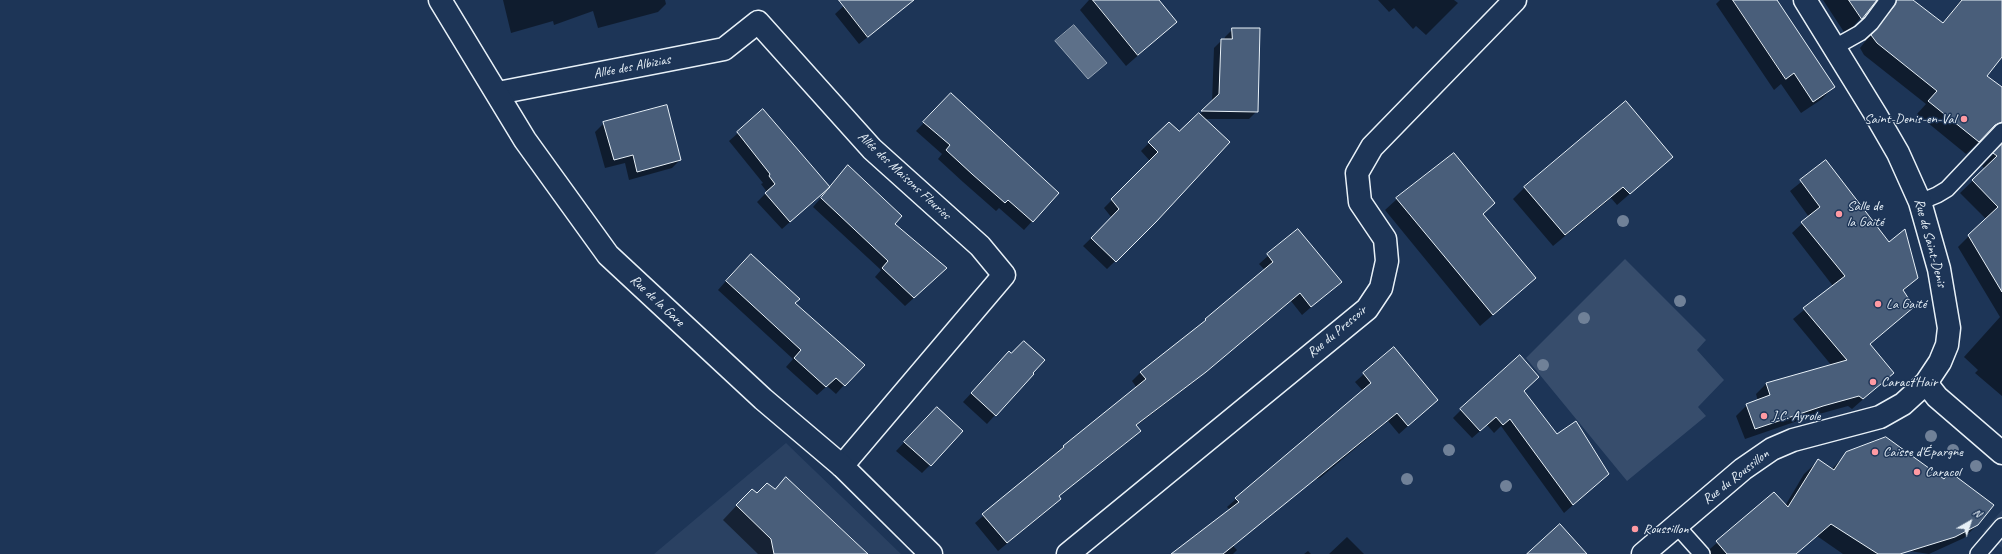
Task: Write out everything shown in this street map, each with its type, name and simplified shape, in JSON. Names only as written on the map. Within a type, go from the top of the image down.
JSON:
[{"type":"street","name":"Rue de la Gare","points":[[440,0],[498,93],[525,140],[608,255],[763,399],[842,466],[931,554]]},
{"type":"street","name":"Rue du Pressoir","points":[[1068,554],[1367,308],[1382,288],[1387,261],[1385,239],[1360,202],[1357,173],[1372,147],[1515,0]]},
{"type":"street","name":"Rue de Saint-Denis","points":[[1805,0],[1898,153],[1920,202],[1939,269],[1949,328],[1947,345],[1940,362],[1926,383]]},
{"type":"street","name":"Allée des Albizias","points":[[498,93],[724,49],[758,22]]},
{"type":"street","name":"Allée des Maisons Fleuries","points":[[758,22],[872,149],[980,246],[1004,275],[842,466]]},
{"type":"street","points":[[1926,383],[1937,397],[2002,453]]},
{"type":"street","name":"Rue du Roussillon","points":[[1643,554],[1743,469],[1772,449],[1793,440],[1880,417],[1903,404],[1926,383]]},
{"type":"lane","points":[[1835,48],[1860,33],[1871,23],[1888,0]]},
{"type":"lane","points":[[1920,202],[1947,189],[2002,131]]},
{"type":"lane","points":[[1676,525],[1702,554]]},
{"type":"lane","points":[[1978,554],[2002,526]]},
{"type":"shaded area","points":[[1074,25],[1107,63],[1088,79],[1055,41]]},
{"type":"shaded area","points":[[1625,259],[1706,340],[1697,350],[1724,380],[1698,407],[1706,416],[1627,481],[1526,358]]},
{"type":"shaded area","points":[[786,443],[901,554],[654,554]]},
{"type":"shaded area","points":[[2002,510],[2002,548],[1983,532]]},
{"type":"building","points":[[839,0],[914,0],[868,37]]},
{"type":"building","points":[[1093,0],[1159,0],[1177,22],[1138,55]]},
{"type":"building","points":[[1733,0],[1777,0],[1835,87],[1813,102],[1794,73],[1786,79]]},
{"type":"building","points":[[1849,0],[1877,0],[1862,19]]},
{"type":"building","points":[[1897,0],[1913,0],[1943,23],[1962,0],[2002,0],[2002,57],[1987,76],[2002,87],[2002,122],[1995,125],[1979,142],[1928,101],[1937,91],[1877,43],[1871,35],[1895,5]]},
{"type":"building","points":[[1232,28],[1260,28],[1258,112],[1201,111],[1219,94],[1221,39],[1232,39]]},
{"type":"building","points":[[951,93],[1059,193],[1033,222],[1008,200],[1005,203],[972,174],[946,150],[950,145],[923,122]]},
{"type":"building","points":[[1626,101],[1673,157],[1630,194],[1623,187],[1565,235],[1524,187]]},
{"type":"building","points":[[667,105],[681,160],[637,172],[633,155],[614,160],[603,122]]},
{"type":"building","points":[[763,109],[830,187],[790,222],[765,193],[775,184],[769,176],[770,174],[737,132]]},
{"type":"building","points":[[1199,113],[1230,142],[1156,222],[1116,262],[1091,238],[1119,209],[1111,199],[1158,152],[1148,142],[1169,122],[1179,131]]},
{"type":"building","points":[[2002,144],[2002,292],[1968,235],[1998,207],[1972,180],[1997,156],[1993,153]]},
{"type":"building","points":[[1454,153],[1495,203],[1483,214],[1536,278],[1493,315],[1396,198]]},
{"type":"building","points":[[1826,160],[1889,242],[1905,229],[1918,278],[1903,290],[1914,307],[1870,344],[1894,373],[1863,399],[1859,396],[1823,406],[1755,429],[1746,404],[1770,395],[1766,383],[1847,360],[1803,308],[1845,276],[1801,222],[1820,207],[1800,180]]},
{"type":"building","points":[[848,165],[902,216],[895,224],[947,268],[914,298],[882,268],[888,261],[821,198]]},
{"type":"building","points":[[1298,229],[1342,282],[1311,307],[1300,293],[1206,372],[1136,425],[1141,431],[1059,496],[1061,499],[1007,543],[982,514],[1146,379],[1140,372],[1206,320],[1205,319],[1273,262],[1267,254]]},
{"type":"building","points":[[751,254],[800,299],[795,303],[865,365],[845,386],[836,378],[826,387],[794,358],[801,350],[726,281]]},
{"type":"building","points":[[1024,341],[1045,360],[996,416],[971,393],[1009,351],[1011,353]]},
{"type":"building","points":[[1394,347],[1438,400],[1408,426],[1397,413],[1223,554],[1171,554],[1239,502],[1235,498],[1371,383],[1363,373]]},
{"type":"building","points":[[1520,355],[1539,377],[1524,391],[1557,434],[1576,421],[1609,474],[1573,505],[1510,419],[1503,425],[1496,417],[1480,431],[1460,409]]},
{"type":"building","points":[[937,407],[963,431],[931,466],[904,442]]},
{"type":"building","points":[[1886,437],[1944,479],[1950,472],[1994,505],[1978,525],[1955,537],[1900,554],[1878,554],[1831,524],[1796,554],[1727,554],[1716,541],[1774,492],[1788,507],[1818,459],[1834,470],[1846,452]]},
{"type":"building","points":[[786,477],[868,554],[774,554],[771,539],[736,505],[752,489],[757,493],[767,483],[775,489]]},
{"type":"building","points":[[1560,524],[1587,554],[1527,554]]},
{"type":"place","name":"Saint-Denis-en-Val","points":[[1964,119]]},
{"type":"place","name":"Salle de la Gaité","points":[[1839,214]]},
{"type":"place","name":"La Gaité","points":[[1878,304]]},
{"type":"place","name":"Caract'Hair","points":[[1873,382]]},
{"type":"place","name":"J.C. Ayrole","points":[[1764,416]]},
{"type":"place","name":"Caisse d'Épargne","points":[[1875,452]]},
{"type":"place","name":"Caracol","points":[[1917,472]]},
{"type":"place","name":"Roussillon","points":[[1635,529]]}]
